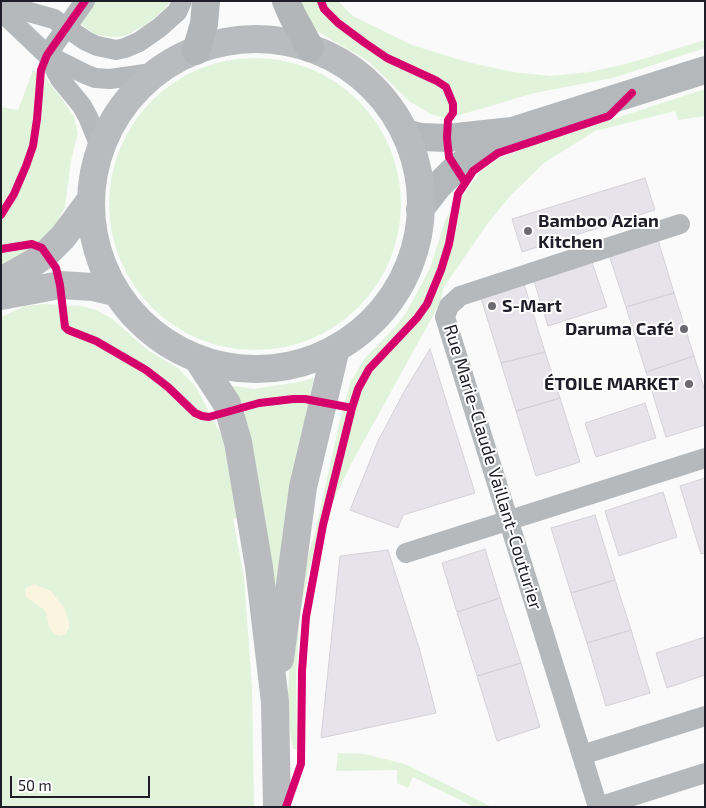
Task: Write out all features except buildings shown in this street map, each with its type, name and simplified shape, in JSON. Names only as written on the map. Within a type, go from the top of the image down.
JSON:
[{"type":"highway","points":[[196,51],[204,24],[206,1]]},
{"type":"highway","points":[[286,1],[310,48]]},
{"type":"main road","points":[[256,39],[293,43],[310,48],[340,62],[364,80],[381,97],[405,133],[418,171],[421,191],[413,251],[408,266],[390,299],[369,324],[336,348],[301,363],[266,370],[231,368],[197,358],[171,345],[150,331],[138,320],[106,276],[93,236],[90,202],[94,168],[101,149],[122,108],[159,72],[184,56],[218,44],[256,39]]},
{"type":"main road","points":[[1,281],[46,254],[63,237],[90,202]]},
{"type":"main road","points":[[1,296],[60,285],[93,287],[116,292]]},
{"type":"main road","points":[[275,702],[285,612],[303,487],[336,348]]},
{"type":"main road","points":[[197,358],[227,404],[238,442],[259,567],[275,702],[277,807]]},
{"type":"street","points":[[6,1],[22,10],[54,19],[86,41],[97,46],[116,50],[139,42],[159,28],[176,12],[182,1]]},
{"type":"street","points":[[47,55],[85,1]]},
{"type":"street","points":[[1,11],[47,55],[60,79],[82,106],[101,149]]},
{"type":"street","points":[[1,28],[31,39]]},
{"type":"street","points":[[47,55],[76,70],[102,79],[159,72]]},
{"type":"street","points":[[405,133],[421,137],[447,138],[512,131],[705,70]]},
{"type":"street","points":[[420,209],[438,186],[456,168],[512,131]]},
{"type":"street","name":"Rue Marie-Claude Vaillant-Couturier","points":[[598,807],[445,317],[449,306],[460,296],[680,224]]},
{"type":"street","points":[[406,552],[705,458]]},
{"type":"street","points":[[582,755],[705,716]]},
{"type":"street","points":[[598,807],[705,774]]},
{"type":"green space","points":[[94,1],[170,1],[166,8],[147,24],[125,36],[111,37],[93,34],[79,22]]},
{"type":"green space","points":[[297,1],[338,1],[353,16],[412,45],[467,62],[513,72],[551,76],[589,72],[626,64],[705,40],[705,48],[613,78],[534,93],[446,118],[433,115],[410,102],[368,61],[315,30]]},
{"type":"green space","points":[[255,58],[297,64],[324,75],[348,91],[368,111],[384,135],[395,162],[401,204],[395,246],[384,273],[368,297],[348,317],[324,333],[297,344],[255,350],[213,344],[186,333],[162,317],[142,297],[126,273],[115,246],[109,204],[115,162],[126,135],[142,111],[162,91],[186,75],[213,64]]},
{"type":"green space","points":[[33,70],[48,81],[59,95],[74,117],[78,133],[71,161],[65,207],[58,220],[55,235],[1,270],[1,107],[18,110]]},
{"type":"green space","points":[[705,89],[705,116],[678,120],[675,111],[595,131],[544,163],[511,195],[488,223],[444,287],[440,303],[350,466],[325,519],[309,569],[299,621],[296,683],[297,749],[293,749],[287,713],[291,635],[306,562],[315,533],[342,411],[351,381],[365,358],[406,313],[430,268],[446,218],[480,172],[498,159],[528,147]]},
{"type":"green space","points":[[44,304],[81,306],[96,310],[111,318],[149,351],[178,368],[196,387],[223,438],[241,517],[233,519],[244,577],[252,688],[254,807],[1,807],[1,317],[25,306]]},
{"type":"green space","points":[[314,378],[289,500],[276,629],[227,385],[254,389]]},
{"type":"green space","points":[[338,753],[365,754],[405,764],[492,807],[474,807],[413,777],[408,788],[397,783],[397,770],[336,771]]},
{"type":"sand","points":[[34,584],[51,591],[65,609],[69,628],[65,634],[59,636],[54,634],[49,627],[44,610],[26,597],[25,589]]},
{"type":"cycle path","points":[[1,215],[14,194],[33,146],[41,70],[47,55],[85,1]]},
{"type":"cycle path","points":[[321,1],[324,9],[338,23],[365,43],[387,58],[446,87],[453,104],[453,113],[448,120],[449,157],[465,182]]},
{"type":"cycle path","points":[[286,807],[301,764],[302,671],[306,617],[323,525],[358,389],[369,369],[417,318],[427,304],[449,244],[458,194],[473,171],[498,153],[609,116],[632,93]]},
{"type":"cycle path","points":[[1,249],[32,244],[42,248],[56,268],[65,327],[96,341],[146,370],[168,387],[195,413],[209,417],[259,403],[293,399],[305,399],[352,408]]},
{"type":"place","name":"Bamboo Azian Kitchen","points":[[528,231]]},
{"type":"place","name":"S-Mart","points":[[492,306]]},
{"type":"place","name":"Daruma Café","points":[[684,329]]},
{"type":"place","name":"ÉTOILE MARKET","points":[[689,384]]}]
